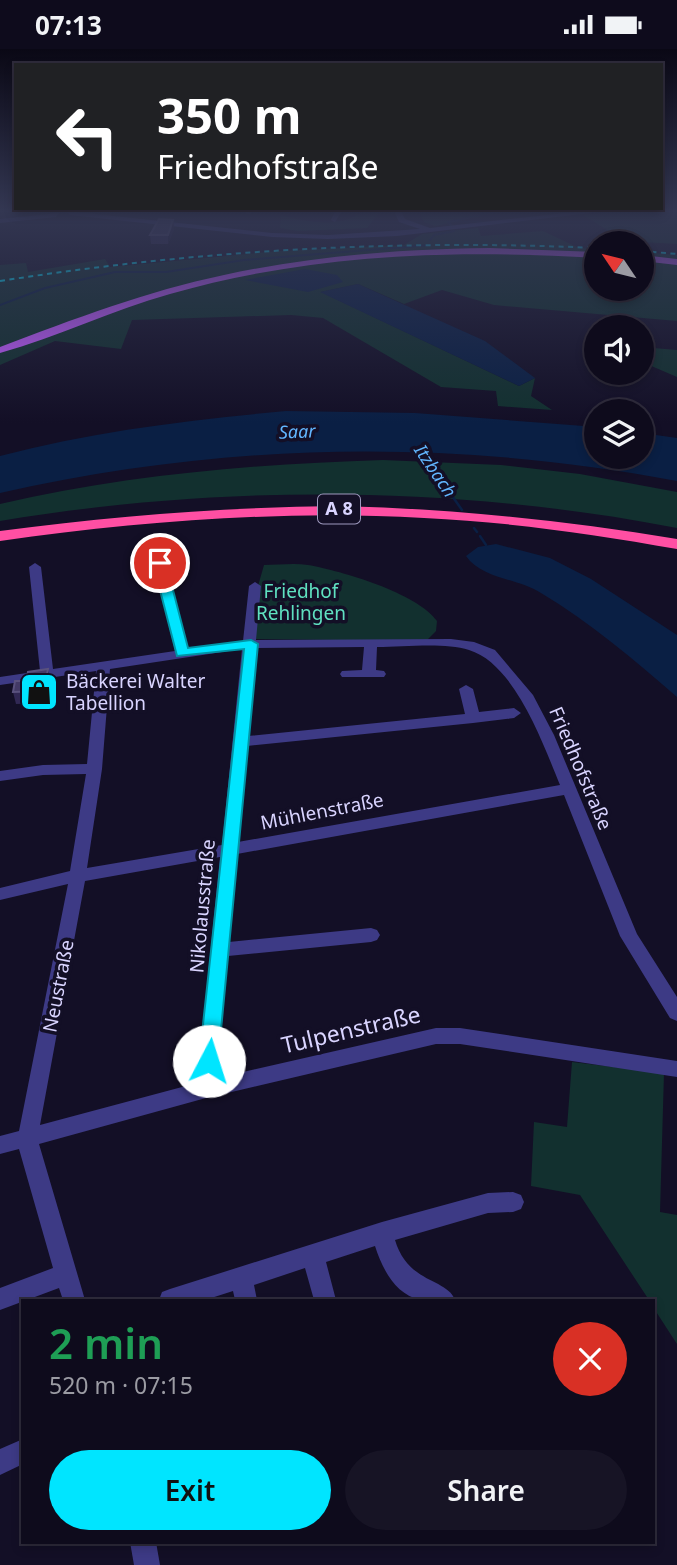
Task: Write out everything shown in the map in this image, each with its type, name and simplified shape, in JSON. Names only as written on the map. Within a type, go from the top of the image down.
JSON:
[{"type":"highway","name":"A 8","points":[[0,528],[169,507],[327,502],[418,504],[524,513],[677,536]]},
{"type":"highway","name":"A 8","points":[[0,536],[170,515],[327,509],[511,519],[677,544]]},
{"type":"main road","points":[[0,350],[172,290],[213,282]]},
{"type":"street","points":[[154,540],[182,653]]},
{"type":"street","points":[[35,568],[47,674]]},
{"type":"street","name":"Nikolausstraße","points":[[206,1089],[255,586]]},
{"type":"street","points":[[347,674],[374,674],[371,642]]},
{"type":"street","name":"Friedhofstraße","points":[[0,681],[251,644],[451,643],[469,645],[490,653],[516,681],[535,711],[629,936],[677,1013]]},
{"type":"street","name":"Neustraße","points":[[74,1299],[29,1151],[28,1136],[78,876],[94,769],[103,665]]},
{"type":"street","points":[[466,689],[473,718]]},
{"type":"street","points":[[240,742],[514,713]]},
{"type":"street","points":[[0,776],[43,770],[94,769]]},
{"type":"street","name":"Mühlenstraße","points":[[0,894],[78,876],[569,789]]},
{"type":"street","points":[[219,950],[371,935]]},
{"type":"street","name":"Tulpenstraße","points":[[0,1145],[206,1089],[436,1036],[460,1036],[677,1069]]},
{"type":"street","points":[[173,1299],[382,1233],[488,1203],[513,1202]]},
{"type":"street","points":[[382,1233],[395,1271],[405,1281],[442,1299]]},
{"type":"street","points":[[313,1255],[325,1299]]},
{"type":"street","points":[[0,1299],[66,1274]]},
{"type":"street","points":[[241,1277],[246,1299]]},
{"type":"street","points":[[0,1462],[21,1452]]},
{"type":"street","points":[[143,1544],[147,1565]]},
{"type":"green space","points":[[0,282],[584,282],[584,301],[654,301],[654,282],[677,282],[677,321],[654,319],[654,315],[608,315],[494,305],[442,290],[404,304],[358,284],[321,292],[519,386],[535,378],[531,396],[552,410],[498,406],[496,391],[441,387],[323,318],[291,315],[132,320],[121,349],[55,341],[0,365]]},
{"type":"green space","points":[[654,348],[677,350],[677,377],[654,367]]},
{"type":"green space","points":[[383,460],[501,465],[580,474],[677,492],[677,528],[594,514],[509,504],[424,497],[339,495],[168,500],[0,521],[0,504],[95,485],[238,468]]},
{"type":"green space","name":"Friedhof Rehlingen","points":[[264,565],[308,565],[378,585],[413,601],[427,611],[437,621],[436,631],[426,641],[255,639],[258,586]]},
{"type":"green space","points":[[572,1062],[664,1073],[660,1212],[677,1215],[677,1344],[655,1310],[655,1299],[648,1299],[580,1195],[531,1186],[534,1122],[567,1127]]},
{"type":"water","points":[[254,282],[343,282],[308,292]]},
{"type":"water","points":[[358,284],[485,341],[535,378],[519,386],[320,292]]},
{"type":"water","name":"Saar","points":[[286,411],[415,413],[584,426],[584,466],[422,452],[253,455],[85,476],[0,493],[0,456],[71,440],[214,418]]},
{"type":"water","points":[[654,435],[677,438],[677,481],[604,469],[654,469]]},
{"type":"water","points":[[496,544],[550,558],[591,579],[677,635],[677,697],[577,616],[532,588],[490,574],[473,564],[466,556],[478,547]]},
{"type":"building","points":[[48,669],[44,691],[13,692],[15,681],[26,681],[28,672]]},
{"type":"waterway","points":[[0,305],[45,288],[72,282]]},
{"type":"waterway","name":"Itzbach","points":[[419,449],[462,510]]},
{"type":"waterway","name":"Itzbach","points":[[474,528],[477,532]]},
{"type":"waterway","name":"Itzbach","points":[[480,536],[486,545]]},
{"type":"place","name":"Bäckerei Walter Tabellion","points":[[39,692]]},
{"type":"route","points":[[160,563],[182,653],[251,644],[228,850],[209,1061]]}]
